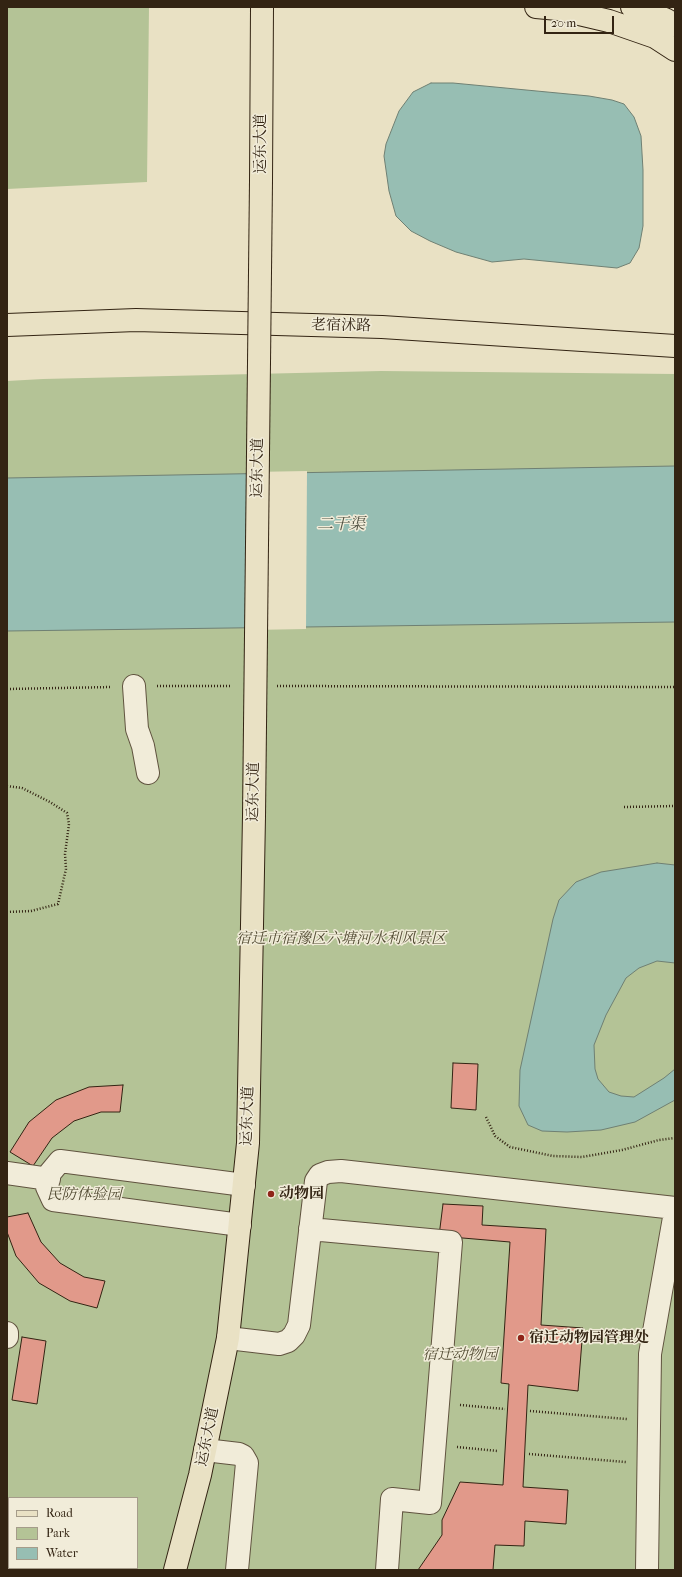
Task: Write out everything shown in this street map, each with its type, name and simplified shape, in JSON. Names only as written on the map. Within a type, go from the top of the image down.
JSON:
[{"type":"main road","name":"运东大道","points":[[175,1570],[205,1450],[228,1338],[248,1143],[254,816],[262,7]]},
{"type":"main road","points":[[536,7],[558,9],[609,21],[655,37],[675,50]]},
{"type":"main road","points":[[632,7],[665,19],[675,25]]},
{"type":"main road","name":"老宿沭路","points":[[7,325],[136,320],[382,327],[672,345]]},
{"type":"lane","points":[[134,686],[137,729],[143,746],[148,773]]},
{"type":"lane","points":[[240,1225],[53,1200],[48,1187],[50,1173],[60,1161],[244,1185]]},
{"type":"lane","points":[[228,1338],[279,1344],[288,1341],[294,1335],[299,1325],[316,1181],[320,1175],[328,1172],[349,1172],[675,1208]]},
{"type":"lane","points":[[7,1173],[49,1179]]},
{"type":"lane","points":[[647,1570],[650,1354],[675,1212]]},
{"type":"lane","points":[[310,1229],[450,1242],[430,1503],[392,1499],[387,1570]]},
{"type":"lane","points":[[205,1450],[239,1454],[243,1456],[247,1463],[237,1570]]},
{"type":"path","points":[[7,689],[134,686],[238,686]]},
{"type":"path","points":[[269,686],[675,687]]},
{"type":"path","points":[[7,786],[22,788],[50,802],[67,813],[69,824],[65,854],[66,869],[58,904],[31,911],[7,912]]},
{"type":"path","points":[[624,807],[675,806]]},
{"type":"path","points":[[486,1116],[495,1136],[510,1148],[553,1156],[582,1158],[622,1150],[659,1140],[675,1138]]},
{"type":"path","points":[[438,1403],[505,1409]]},
{"type":"path","points":[[530,1411],[649,1421]]},
{"type":"path","points":[[434,1445],[498,1451]]},
{"type":"path","points":[[529,1454],[649,1464]]},
{"type":"green space","points":[[7,7],[149,7],[147,182],[7,189]]},
{"type":"green space","name":"宿迁市宿豫区六塘河水利风景区","points":[[381,371],[675,374],[675,1570],[7,1570],[7,381]]},
{"type":"water","points":[[431,83],[453,83],[589,96],[612,100],[624,104],[634,117],[641,136],[643,170],[643,226],[639,248],[630,263],[617,268],[524,259],[492,262],[456,252],[411,231],[396,216],[389,191],[384,156],[386,144],[399,111],[413,92]]},
{"type":"water","name":"二干渠","points":[[675,466],[675,622],[7,631],[7,478]]},
{"type":"water","points":[[657,863],[675,865],[675,963],[657,961],[639,968],[626,978],[606,1015],[594,1045],[595,1069],[598,1079],[609,1092],[621,1096],[634,1097],[664,1078],[675,1069],[675,1100],[635,1122],[601,1130],[567,1132],[542,1131],[528,1125],[519,1106],[520,1070],[553,919],[559,900],[576,882],[601,872]]},
{"type":"pier","points":[[307,471],[306,629],[252,630],[252,472]]},
{"type":"building","points":[[453,1063],[478,1064],[476,1110],[451,1108]]},
{"type":"building","points":[[123,1085],[120,1112],[101,1112],[74,1121],[52,1138],[33,1166],[10,1152],[29,1122],[56,1100],[89,1087]]},
{"type":"building","points":[[443,1204],[483,1206],[482,1225],[546,1229],[541,1325],[583,1328],[578,1391],[528,1385],[523,1487],[568,1490],[566,1524],[525,1521],[524,1546],[495,1545],[493,1570],[418,1570],[442,1535],[442,1520],[460,1482],[503,1485],[509,1384],[501,1383],[510,1242],[439,1236]]},
{"type":"building","points":[[28,1213],[41,1242],[60,1263],[84,1277],[105,1281],[97,1308],[70,1301],[39,1283],[16,1256],[7,1232],[7,1217]]},
{"type":"building","points":[[22,1337],[46,1341],[37,1404],[12,1400]]},
{"type":"place","name":"动物园","points":[[271,1194]]},
{"type":"place","name":"宿迁动物园管理处","points":[[521,1338]]},
{"type":"park label","name":"民防体验园","points":[[84,1195]]},
{"type":"park label","name":"宿迁动物园","points":[[460,1355]]}]
